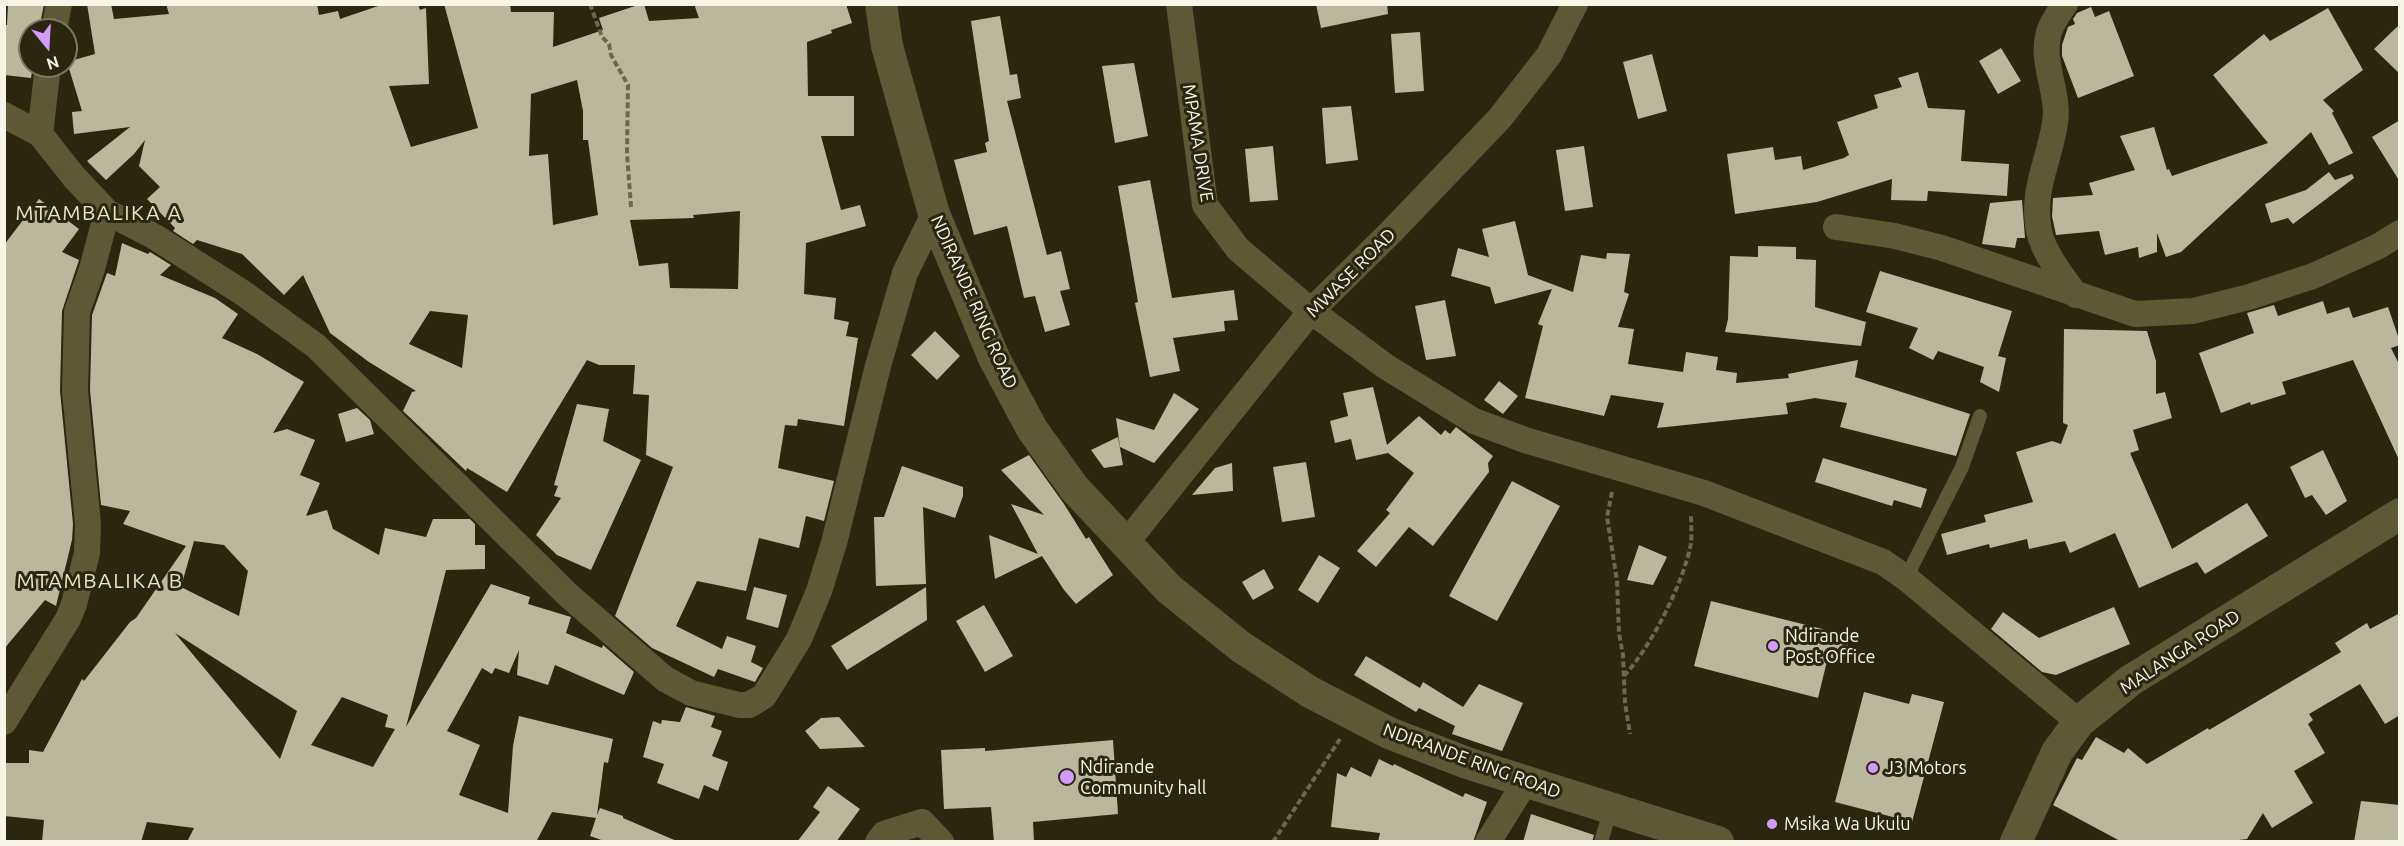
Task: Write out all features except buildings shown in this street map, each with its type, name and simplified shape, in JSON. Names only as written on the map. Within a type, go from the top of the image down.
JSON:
[{"type":"street","name":"NDIRANDE RING ROAD","points":[[880,4],[887,46],[934,214],[994,358],[1032,429],[1074,488],[1169,589],[1241,648],[1310,692],[1400,738],[1467,763],[1703,839]]},
{"type":"street","name":"MPAMA DRIVE","points":[[1179,4],[1205,205],[1238,249],[1311,311],[1385,366],[1474,421],[1525,440],[1704,493],[1883,561],[2079,722]]},
{"type":"street","name":"MWASE ROAD","points":[[1126,543],[1311,311],[1391,232],[1500,118],[1549,55],[1575,4]]},
{"type":"street","points":[[2065,4],[2049,31],[2046,54],[2054,92],[2056,122],[2036,197],[2039,233],[2057,269],[2076,295]]},
{"type":"street","points":[[40,134],[47,78]]},
{"type":"street","points":[[4,115],[40,134],[74,177],[107,212],[156,237],[243,293],[316,346],[568,595],[665,679],[692,693],[739,705],[748,705],[764,696],[799,639],[819,591],[834,543],[878,366],[905,273],[934,214]]},
{"type":"street","points":[[4,722],[68,618],[74,604],[87,553],[88,524],[75,392],[75,346],[77,312],[92,269],[107,212]]},
{"type":"street","points":[[1836,227],[1895,236],[1942,248],[2135,314],[2193,311],[2249,297],[2313,276],[2377,247],[2400,233]]},
{"type":"street","name":"MALANGA ROAD","points":[[2016,842],[2057,752],[2079,722],[2131,680],[2400,514]]},
{"type":"street","points":[[1488,842],[1526,781]]},
{"type":"street","points":[[878,842],[884,834],[922,822],[942,842]]},
{"type":"lane","points":[[1906,578],[1962,467],[1980,416]]},
{"type":"lane","points":[[1601,842],[1611,808]]},
{"type":"path","points":[[590,4],[602,37],[609,44],[611,55],[628,85],[627,154],[631,207]]},
{"type":"path","points":[[1618,468],[1607,517],[1617,581],[1624,703],[1630,734]]},
{"type":"path","points":[[1624,677],[1655,633],[1669,603],[1691,542],[1691,507]]},
{"type":"path","points":[[1273,842],[1355,716]]},
{"type":"place","name":"Ndirande Post Office","points":[[1773,646]]},
{"type":"place","name":"J3 Motors","points":[[1873,768]]},
{"type":"place","name":"Ndirande Community hall","points":[[1067,777]]},
{"type":"place","name":"Msika Wa Ukulu","points":[[1772,824]]},
{"type":"district","name":"MTAMBALIKA A","points":[[99,213]]},
{"type":"district","name":"MTAMBALIKA B","points":[[100,581]]}]
